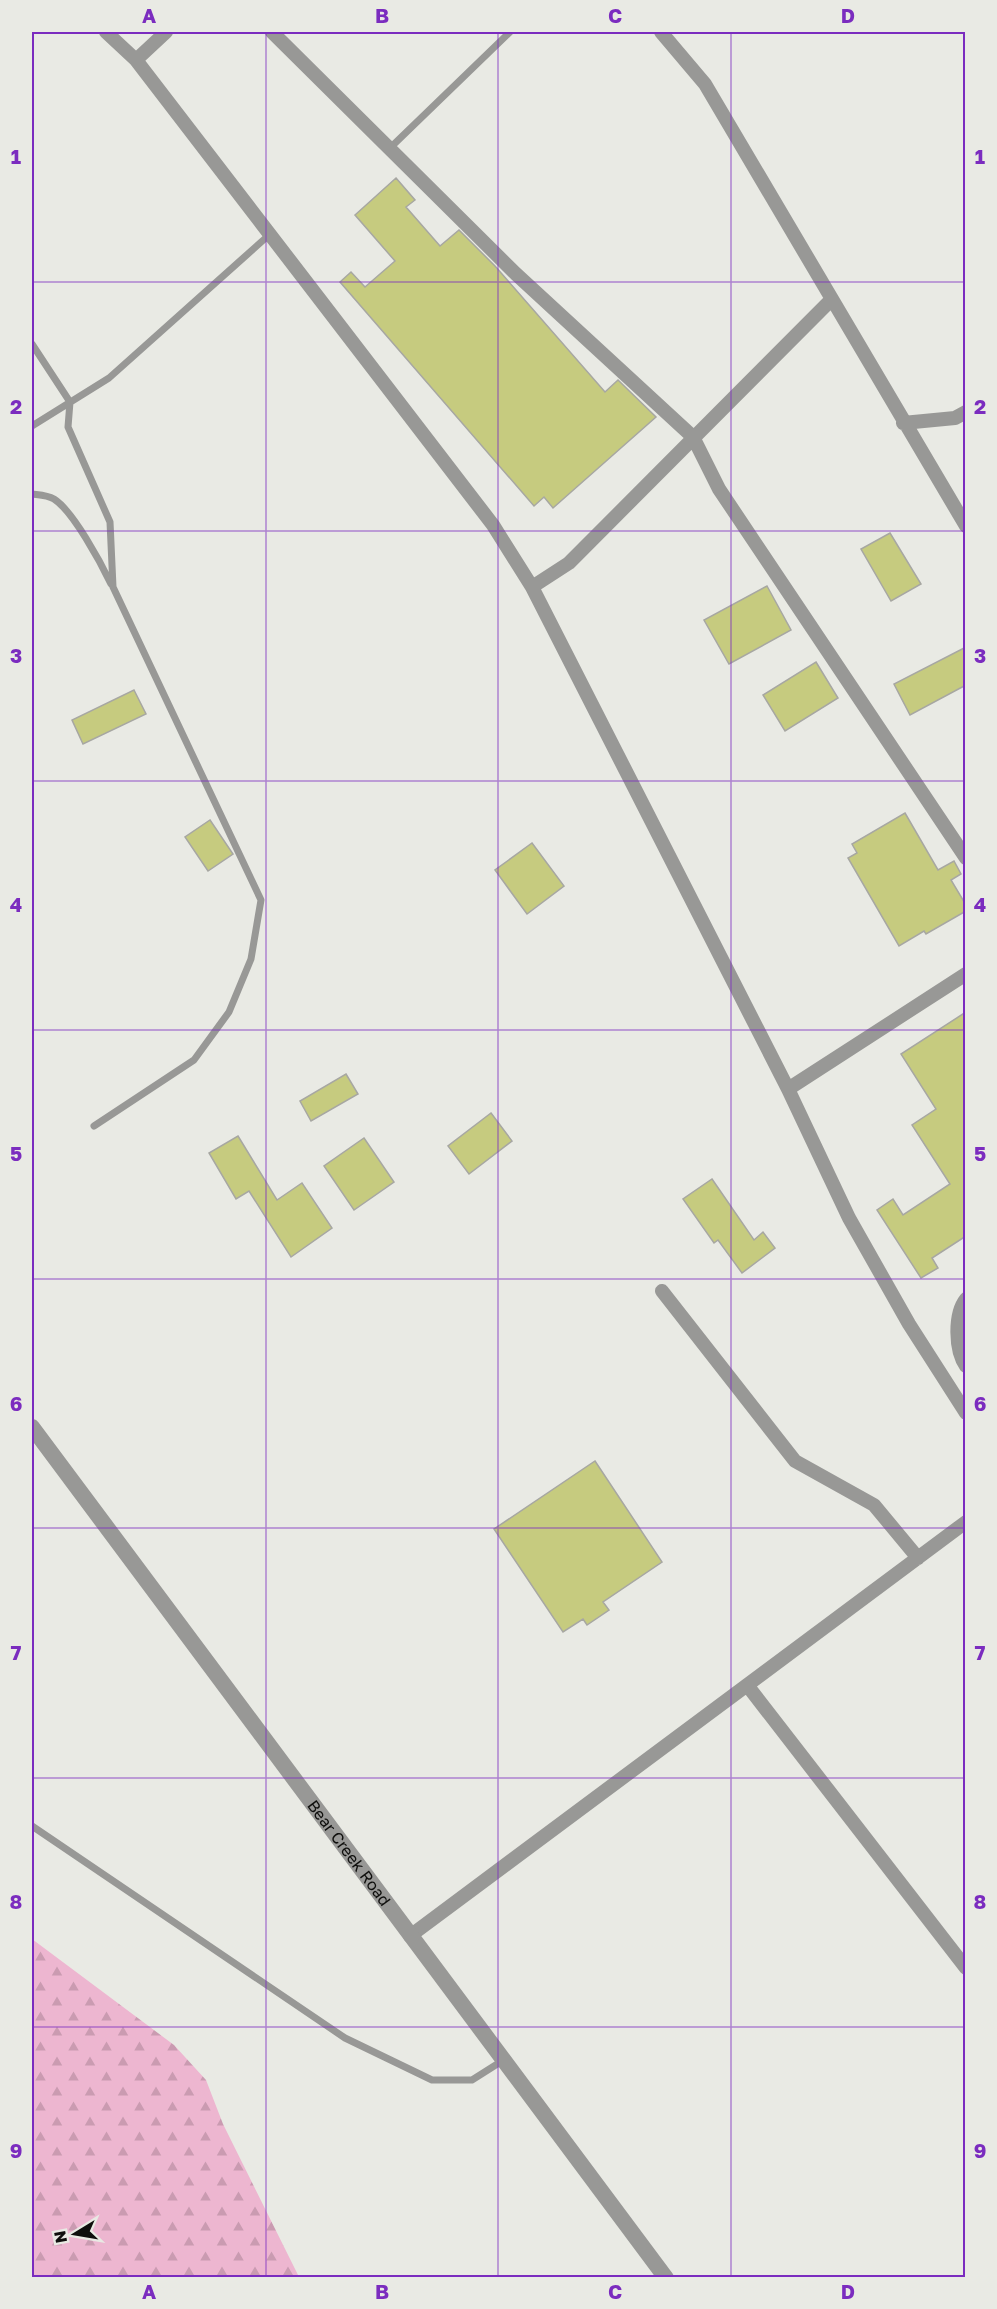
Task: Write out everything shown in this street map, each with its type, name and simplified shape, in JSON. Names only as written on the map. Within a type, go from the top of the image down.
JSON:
[{"type":"street","points":[[106,32],[136,60],[493,525],[532,587],[788,1089],[849,1218],[909,1324],[966,1413]]},
{"type":"street","points":[[136,60],[166,32]]},
{"type":"street","points":[[272,32],[516,274],[693,437],[719,489],[966,858]]},
{"type":"street","points":[[661,32],[705,84],[903,423],[966,526]]},
{"type":"street","points":[[532,587],[569,563],[831,300]]},
{"type":"street","points":[[903,423],[954,418],[966,412]]},
{"type":"street","points":[[788,1089],[966,974]]},
{"type":"street","points":[[662,1291],[795,1461],[874,1504],[918,1558]]},
{"type":"street","points":[[966,1299],[963,1302],[958,1332],[961,1360],[966,1366]]},
{"type":"street","name":"Bear Creek Road","points":[[32,1427],[502,2061],[666,2277]]},
{"type":"street","points":[[410,1936],[966,1522]]},
{"type":"street","points":[[747,1685],[966,1968]]},
{"type":"lane","points":[[390,148],[510,32]]},
{"type":"lane","points":[[32,426],[109,378],[269,235]]},
{"type":"lane","points":[[32,344],[70,402],[68,427],[110,522],[113,587]]},
{"type":"lane","points":[[32,494],[56,500],[95,550],[261,900],[251,959],[229,1012],[195,1060],[94,1126]]},
{"type":"lane","points":[[32,1826],[355,2043],[432,2080],[472,2080],[502,2061]]},
{"type":"green space","points":[[32,1939],[174,2045],[206,2080],[223,2124],[299,2277],[32,2277]]},
{"type":"building","points":[[396,178],[415,200],[406,207],[440,246],[459,230],[495,266],[605,392],[618,380],[656,417],[553,508],[544,497],[534,506],[340,282],[351,272],[365,287],[395,261],[355,215]]},
{"type":"building","points":[[890,533],[921,584],[891,601],[861,549]]},
{"type":"building","points":[[767,586],[791,630],[729,664],[704,620]]},
{"type":"building","points":[[966,647],[966,685],[910,715],[894,684]]},
{"type":"building","points":[[816,662],[838,698],[785,731],[763,695]]},
{"type":"building","points":[[134,690],[146,714],[83,744],[72,720]]},
{"type":"building","points":[[905,813],[938,870],[954,861],[961,874],[951,880],[966,905],[966,911],[926,934],[924,931],[899,946],[848,858],[857,853],[852,844]]},
{"type":"building","points":[[210,820],[233,854],[208,871],[185,837]]},
{"type":"building","points":[[532,843],[564,886],[527,914],[495,870]]},
{"type":"building","points":[[966,1012],[966,1236],[932,1258],[938,1268],[921,1278],[877,1210],[893,1199],[903,1215],[950,1184],[912,1125],[936,1109],[901,1054]]},
{"type":"building","points":[[346,1074],[358,1094],[311,1121],[300,1101]]},
{"type":"building","points":[[491,1113],[512,1141],[469,1174],[448,1146]]},
{"type":"building","points":[[238,1136],[277,1200],[302,1183],[332,1228],[291,1257],[249,1191],[236,1199],[209,1153]]},
{"type":"building","points":[[364,1138],[394,1182],[354,1210],[324,1166]]},
{"type":"building","points":[[712,1179],[754,1240],[763,1232],[775,1248],[742,1273],[718,1240],[714,1243],[683,1199]]},
{"type":"building","points":[[595,1461],[662,1562],[603,1602],[609,1610],[587,1625],[583,1619],[563,1632],[494,1529]]}]
